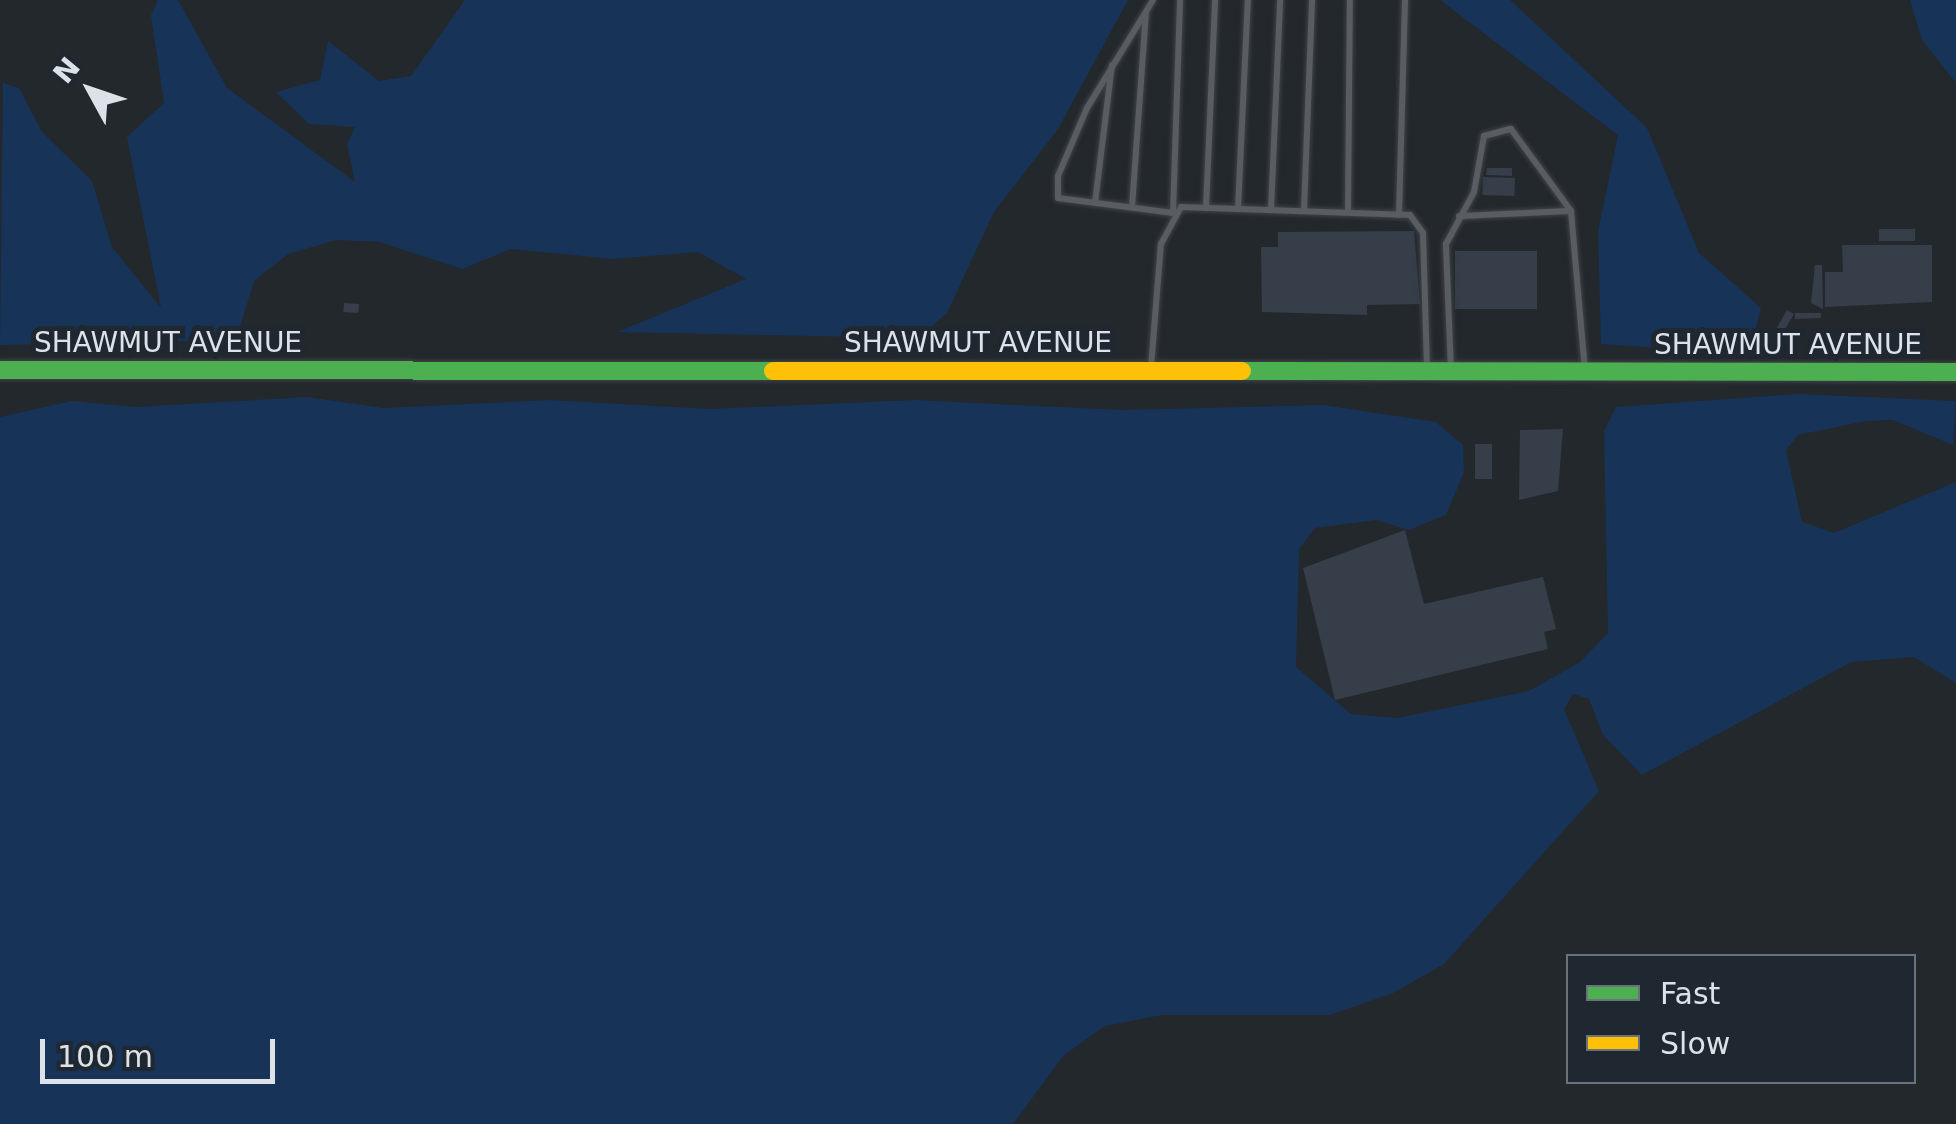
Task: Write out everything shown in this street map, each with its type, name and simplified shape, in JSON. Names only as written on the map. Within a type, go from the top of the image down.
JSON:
[{"type":"street","name":"SHAWMUT AVENUE","points":[[0,370],[1956,372]]},
{"type":"lane","points":[[1153,0],[1112,61],[1054,195],[1172,213],[1206,208],[1399,214],[1423,233],[1427,373]]},
{"type":"lane","points":[[1151,370],[1161,244],[1172,213],[1180,0]]},
{"type":"lane","points":[[1206,208],[1215,0]]},
{"type":"lane","points":[[1238,209],[1248,0]]},
{"type":"lane","points":[[1271,210],[1280,0]]},
{"type":"lane","points":[[1304,210],[1312,0]]},
{"type":"lane","points":[[1348,212],[1350,0]]},
{"type":"lane","points":[[1399,214],[1405,0]]},
{"type":"lane","points":[[1132,207],[1146,11]]},
{"type":"lane","points":[[1095,203],[1112,61]]},
{"type":"lane","points":[[1452,373],[1446,244],[1474,192],[1484,136],[1510,129],[1571,211],[1585,372]]},
{"type":"lane","points":[[1458,216],[1571,211]]},
{"type":"shaded area","points":[[158,0],[178,0],[227,88],[355,182],[347,144],[355,127],[309,124],[276,92],[320,80],[328,41],[379,81],[411,76],[465,0],[1128,0],[1058,129],[994,212],[947,313],[918,338],[617,332],[746,279],[698,252],[614,259],[511,249],[462,269],[380,242],[336,240],[288,254],[254,281],[236,340],[0,345],[3,83],[19,88],[42,132],[92,181],[112,247],[161,308],[127,137],[164,103],[151,15]]},
{"type":"shaded area","points":[[1440,0],[1510,0],[1647,128],[1699,253],[1761,308],[1749,354],[1601,344],[1598,232],[1618,135]]},
{"type":"shaded area","points":[[1910,0],[1956,0],[1956,83],[1922,40]]},
{"type":"shaded area","points":[[1798,394],[1956,401],[1953,445],[1893,420],[1866,421],[1798,435],[1786,450],[1802,522],[1834,533],[1956,482],[1956,683],[1914,657],[1851,662],[1642,775],[1603,735],[1589,699],[1573,694],[1564,709],[1599,791],[1444,964],[1393,993],[1330,1015],[1162,1015],[1105,1026],[1063,1056],[1013,1124],[0,1124],[0,417],[72,401],[136,407],[307,397],[383,408],[550,400],[709,409],[915,400],[1122,410],[1323,405],[1436,422],[1463,445],[1464,472],[1446,515],[1409,530],[1376,520],[1315,528],[1299,549],[1296,667],[1351,714],[1398,718],[1529,691],[1580,662],[1608,633],[1604,431],[1616,407]]},
{"type":"building","points":[[1487,168],[1512,168],[1512,176],[1486,175]]},
{"type":"building","points":[[1483,177],[1515,178],[1514,196],[1482,195]]},
{"type":"building","points":[[1879,229],[1915,229],[1915,241],[1879,241]]},
{"type":"building","points":[[1414,231],[1420,304],[1367,305],[1367,315],[1262,312],[1261,247],[1278,247],[1278,232]]},
{"type":"building","points":[[1842,245],[1932,245],[1932,302],[1825,307],[1825,272],[1843,272]]},
{"type":"building","points":[[1455,251],[1537,251],[1537,309],[1455,309]]},
{"type":"building","points":[[1815,265],[1822,265],[1823,309],[1811,303]]},
{"type":"building","points":[[344,303],[359,304],[358,313],[343,312]]},
{"type":"building","points":[[1787,310],[1794,314],[1777,343],[1770,339]]},
{"type":"building","points":[[1795,313],[1821,313],[1821,318],[1795,319]]},
{"type":"building","points":[[1563,429],[1558,491],[1519,500],[1520,430]]},
{"type":"building","points":[[1475,444],[1492,444],[1492,479],[1475,479]]},
{"type":"building","points":[[1405,530],[1424,604],[1543,577],[1556,629],[1544,632],[1548,649],[1335,700],[1303,568]]},
{"type":"traffic: fast","points":[[0,370],[773,371]]},
{"type":"traffic: fast","points":[[1242,371],[1956,372]]},
{"type":"traffic: slow","points":[[773,371],[1242,371]]}]
